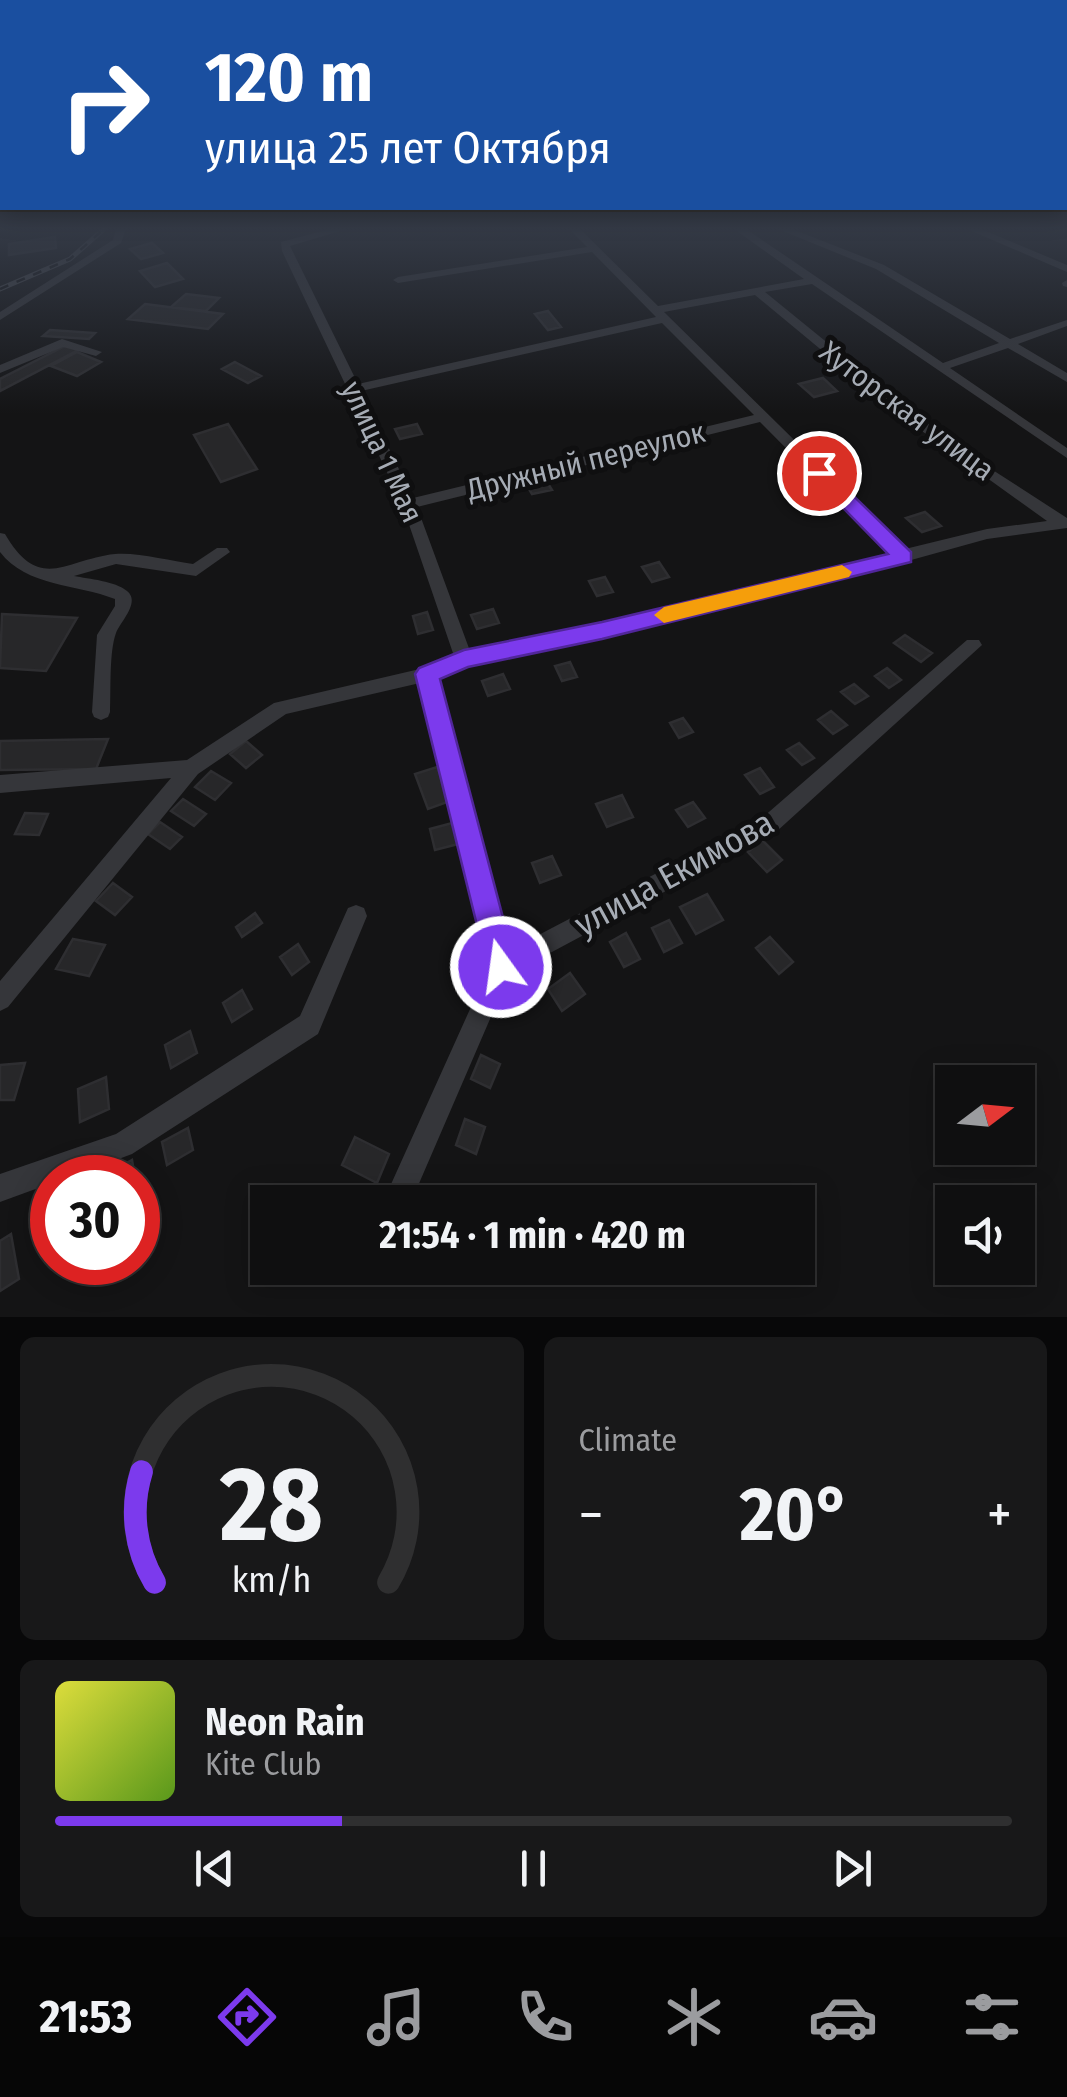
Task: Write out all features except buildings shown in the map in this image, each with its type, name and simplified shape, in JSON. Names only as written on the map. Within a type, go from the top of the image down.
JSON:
[{"type":"street","points":[[0,317],[41,290]]},
{"type":"street","name":"улица 1 Мая","points":[[306,290],[409,504],[464,659]]},
{"type":"street","points":[[635,290],[904,557]]},
{"type":"street","points":[[354,390],[755,290]]},
{"type":"street","name":"Хуторская улица","points":[[758,290],[808,336],[980,470],[1065,523]]},
{"type":"street","name":"Хуторская улица","points":[[829,290],[1067,454]]},
{"type":"street","points":[[920,290],[1067,378]]},
{"type":"street","points":[[943,368],[1066,321]]},
{"type":"street","points":[[0,369],[62,342],[96,352]]},
{"type":"street","name":"Дружный переулок","points":[[409,504],[763,417]]},
{"type":"street","points":[[0,998],[190,768],[281,708],[427,674],[464,659],[602,630],[988,534],[1065,523]]},
{"type":"street","points":[[0,538],[4,550],[30,570],[105,587],[122,596],[123,606],[106,636],[101,712]]},
{"type":"street","points":[[53,576],[116,559],[196,570],[222,552]]},
{"type":"street","name":"улица Екимова","points":[[501,967],[769,825],[973,646]]},
{"type":"street","points":[[405,1185],[501,967],[427,674]]},
{"type":"street","points":[[0,784],[190,768]]},
{"type":"street","points":[[0,1188],[123,1145],[309,1025],[356,916]]},
{"type":"slow traffic","points":[[664,615],[842,572]]},
{"type":"route","points":[[501,967],[427,674],[464,659],[904,557],[819,473]]}]
